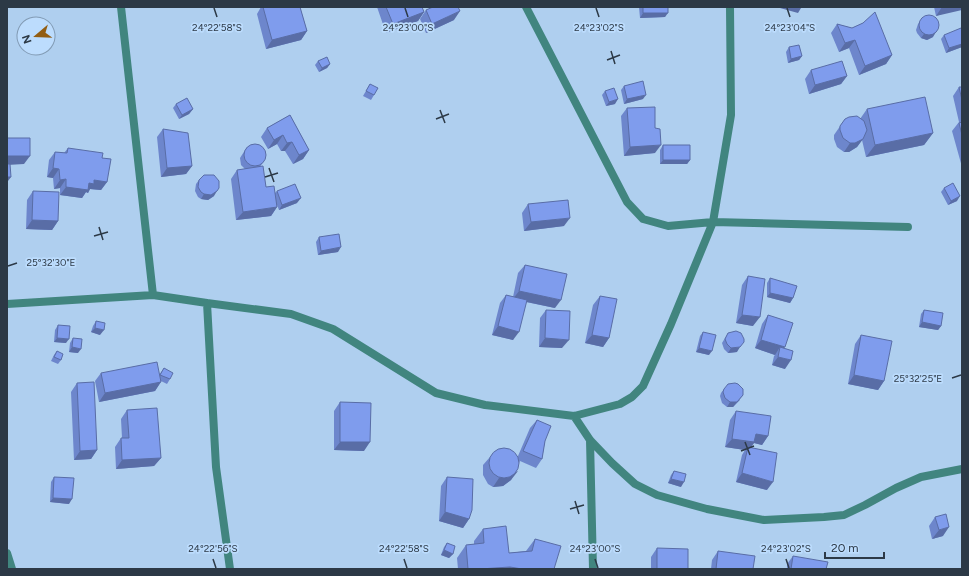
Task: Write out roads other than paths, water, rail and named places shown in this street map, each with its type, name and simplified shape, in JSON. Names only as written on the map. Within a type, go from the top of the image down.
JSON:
[{"type":"street","points":[[121,7],[152,295]]},
{"type":"street","points":[[526,7],[627,202],[644,219],[668,226],[713,222],[908,227]]},
{"type":"street","points":[[7,304],[152,295],[207,304],[291,314],[333,329],[436,393],[485,405],[574,416],[620,404],[632,397],[643,386],[671,324],[713,222],[731,116],[730,7]]},
{"type":"street","points":[[207,304],[216,467],[230,569]]},
{"type":"street","points":[[574,416],[590,440],[635,484],[657,495],[707,509],[764,520],[844,515],[921,477],[962,469]]},
{"type":"street","points":[[590,440],[593,569]]},
{"type":"street","points":[[7,553],[12,569]]}]
